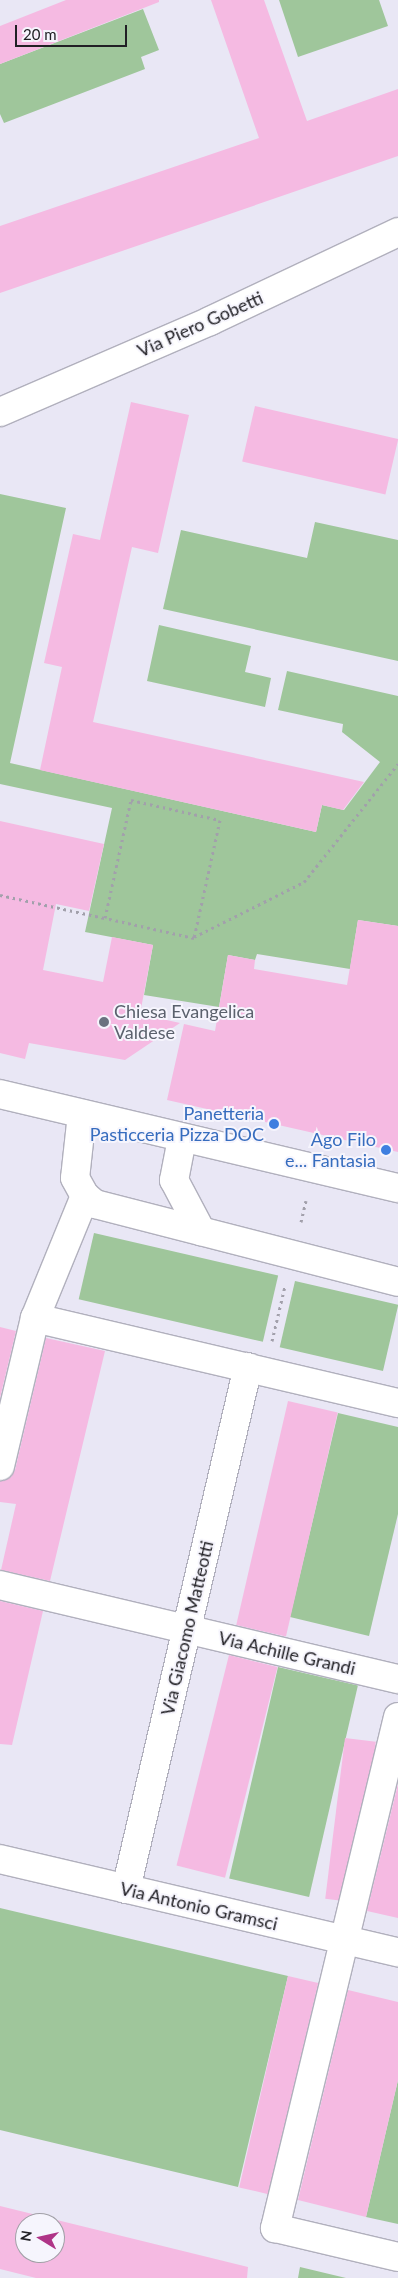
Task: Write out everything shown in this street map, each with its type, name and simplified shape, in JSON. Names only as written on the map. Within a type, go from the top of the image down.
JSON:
[{"type":"street","name":"Via Piero Gobetti","points":[[0,412],[210,321],[398,232]]},
{"type":"street","points":[[0,1094],[182,1139],[398,1188]]},
{"type":"street","points":[[82,1114],[75,1178],[85,1196],[95,1204],[398,1282]]},
{"type":"street","points":[[182,1139],[174,1180],[201,1230]]},
{"type":"street","points":[[0,1466],[35,1318],[85,1196]]},
{"type":"street","points":[[35,1318],[398,1403]]},
{"type":"street","name":"Via Giacomo Matteotti","points":[[126,1889],[186,1629],[256,1369]]},
{"type":"street","name":"Via Achille Grandi","points":[[0,1585],[398,1679]]},
{"type":"street","points":[[398,1717],[276,2228],[398,2257]]},
{"type":"street","name":"Via Antonio Gramsci","points":[[0,1859],[398,1952]]},
{"type":"path","points":[[0,895],[194,938],[304,882],[398,764]]},
{"type":"path","points":[[105,918],[132,800],[220,820],[194,938]]},
{"type":"path","points":[[256,1369],[293,1254],[307,1198]]},
{"type":"green space","points":[[279,0],[379,0],[388,26],[298,57]]},
{"type":"green space","points":[[143,9],[159,50],[141,57],[145,69],[4,123],[0,114],[0,64]]},
{"type":"green space","points":[[0,494],[66,508],[10,763],[316,832],[322,805],[344,810],[380,762],[342,732],[343,724],[278,710],[287,671],[398,696],[398,926],[358,920],[350,969],[257,954],[255,960],[228,955],[219,1007],[144,995],[153,945],[85,932],[112,808],[0,784]]},
{"type":"green space","points":[[315,522],[398,540],[398,661],[163,609],[181,530],[307,558]]},
{"type":"green space","points":[[159,625],[251,646],[245,672],[271,678],[265,707],[147,681]]},
{"type":"green space","points":[[94,1233],[278,1276],[263,1342],[79,1299]]},
{"type":"green space","points":[[295,1281],[398,1305],[383,1371],[280,1347]]},
{"type":"green space","points":[[338,1413],[398,1427],[398,1514],[369,1636],[290,1617]]},
{"type":"green space","points":[[278,1667],[358,1685],[309,1897],[229,1878]]},
{"type":"green space","points":[[0,1908],[288,1976],[238,2187],[0,2130]]},
{"type":"green space","points":[[398,2080],[398,2224],[366,2217]]},
{"type":"green space","points":[[300,2267],[346,2278],[298,2278]]},
{"type":"building","points":[[66,0],[159,0],[159,2],[0,64],[0,26]]},
{"type":"building","points":[[211,0],[264,0],[307,121],[398,89],[398,156],[0,293],[0,226],[259,138]]},
{"type":"building","points":[[131,402],[189,415],[158,553],[132,547],[93,722],[364,782],[343,810],[322,805],[316,832],[40,770],[62,667],[44,663],[73,534],[100,540]]},
{"type":"building","points":[[255,406],[398,439],[385,495],[242,462]]},
{"type":"building","points":[[0,821],[104,844],[89,911],[56,904],[43,970],[103,982],[112,937],[153,945],[140,1014],[180,1023],[125,1060],[29,1043],[25,1059],[0,1053]]},
{"type":"building","points":[[358,920],[398,926],[398,1152],[167,1100],[184,1024],[215,1031],[228,955],[255,960],[254,969],[347,985]]},
{"type":"building","points":[[0,1327],[16,1331],[0,1398]]},
{"type":"building","points":[[46,1338],[105,1351],[50,1581],[1,1570],[16,1504],[0,1502],[0,1481],[11,1477],[15,1470]]},
{"type":"building","points":[[288,1401],[338,1412],[286,1637],[236,1625]]},
{"type":"building","points":[[0,1601],[43,1611],[12,1745],[0,1744]]},
{"type":"building","points":[[229,1655],[278,1667],[225,1878],[177,1866]]},
{"type":"building","points":[[345,1738],[376,1742],[356,1903],[325,1899]]},
{"type":"building","points":[[398,1784],[398,1918],[367,1911]]},
{"type":"building","points":[[288,1976],[318,1983],[269,2194],[239,2187]]},
{"type":"building","points":[[348,1990],[398,2002],[398,2080],[366,2217],[298,2200]]},
{"type":"building","points":[[0,2206],[28,2213],[15,2213],[15,2263],[65,2263],[65,2222],[248,2267],[247,2278],[36,2278],[0,2269]]},
{"type":"place","name":"Chiesa Evangelica Valdese","points":[[104,1022]]},
{"type":"place","name":"Panetteria Pasticceria Pizza DOC","points":[[274,1124]]},
{"type":"place","name":"Ago Filo e... Fantasia","points":[[386,1150]]}]
